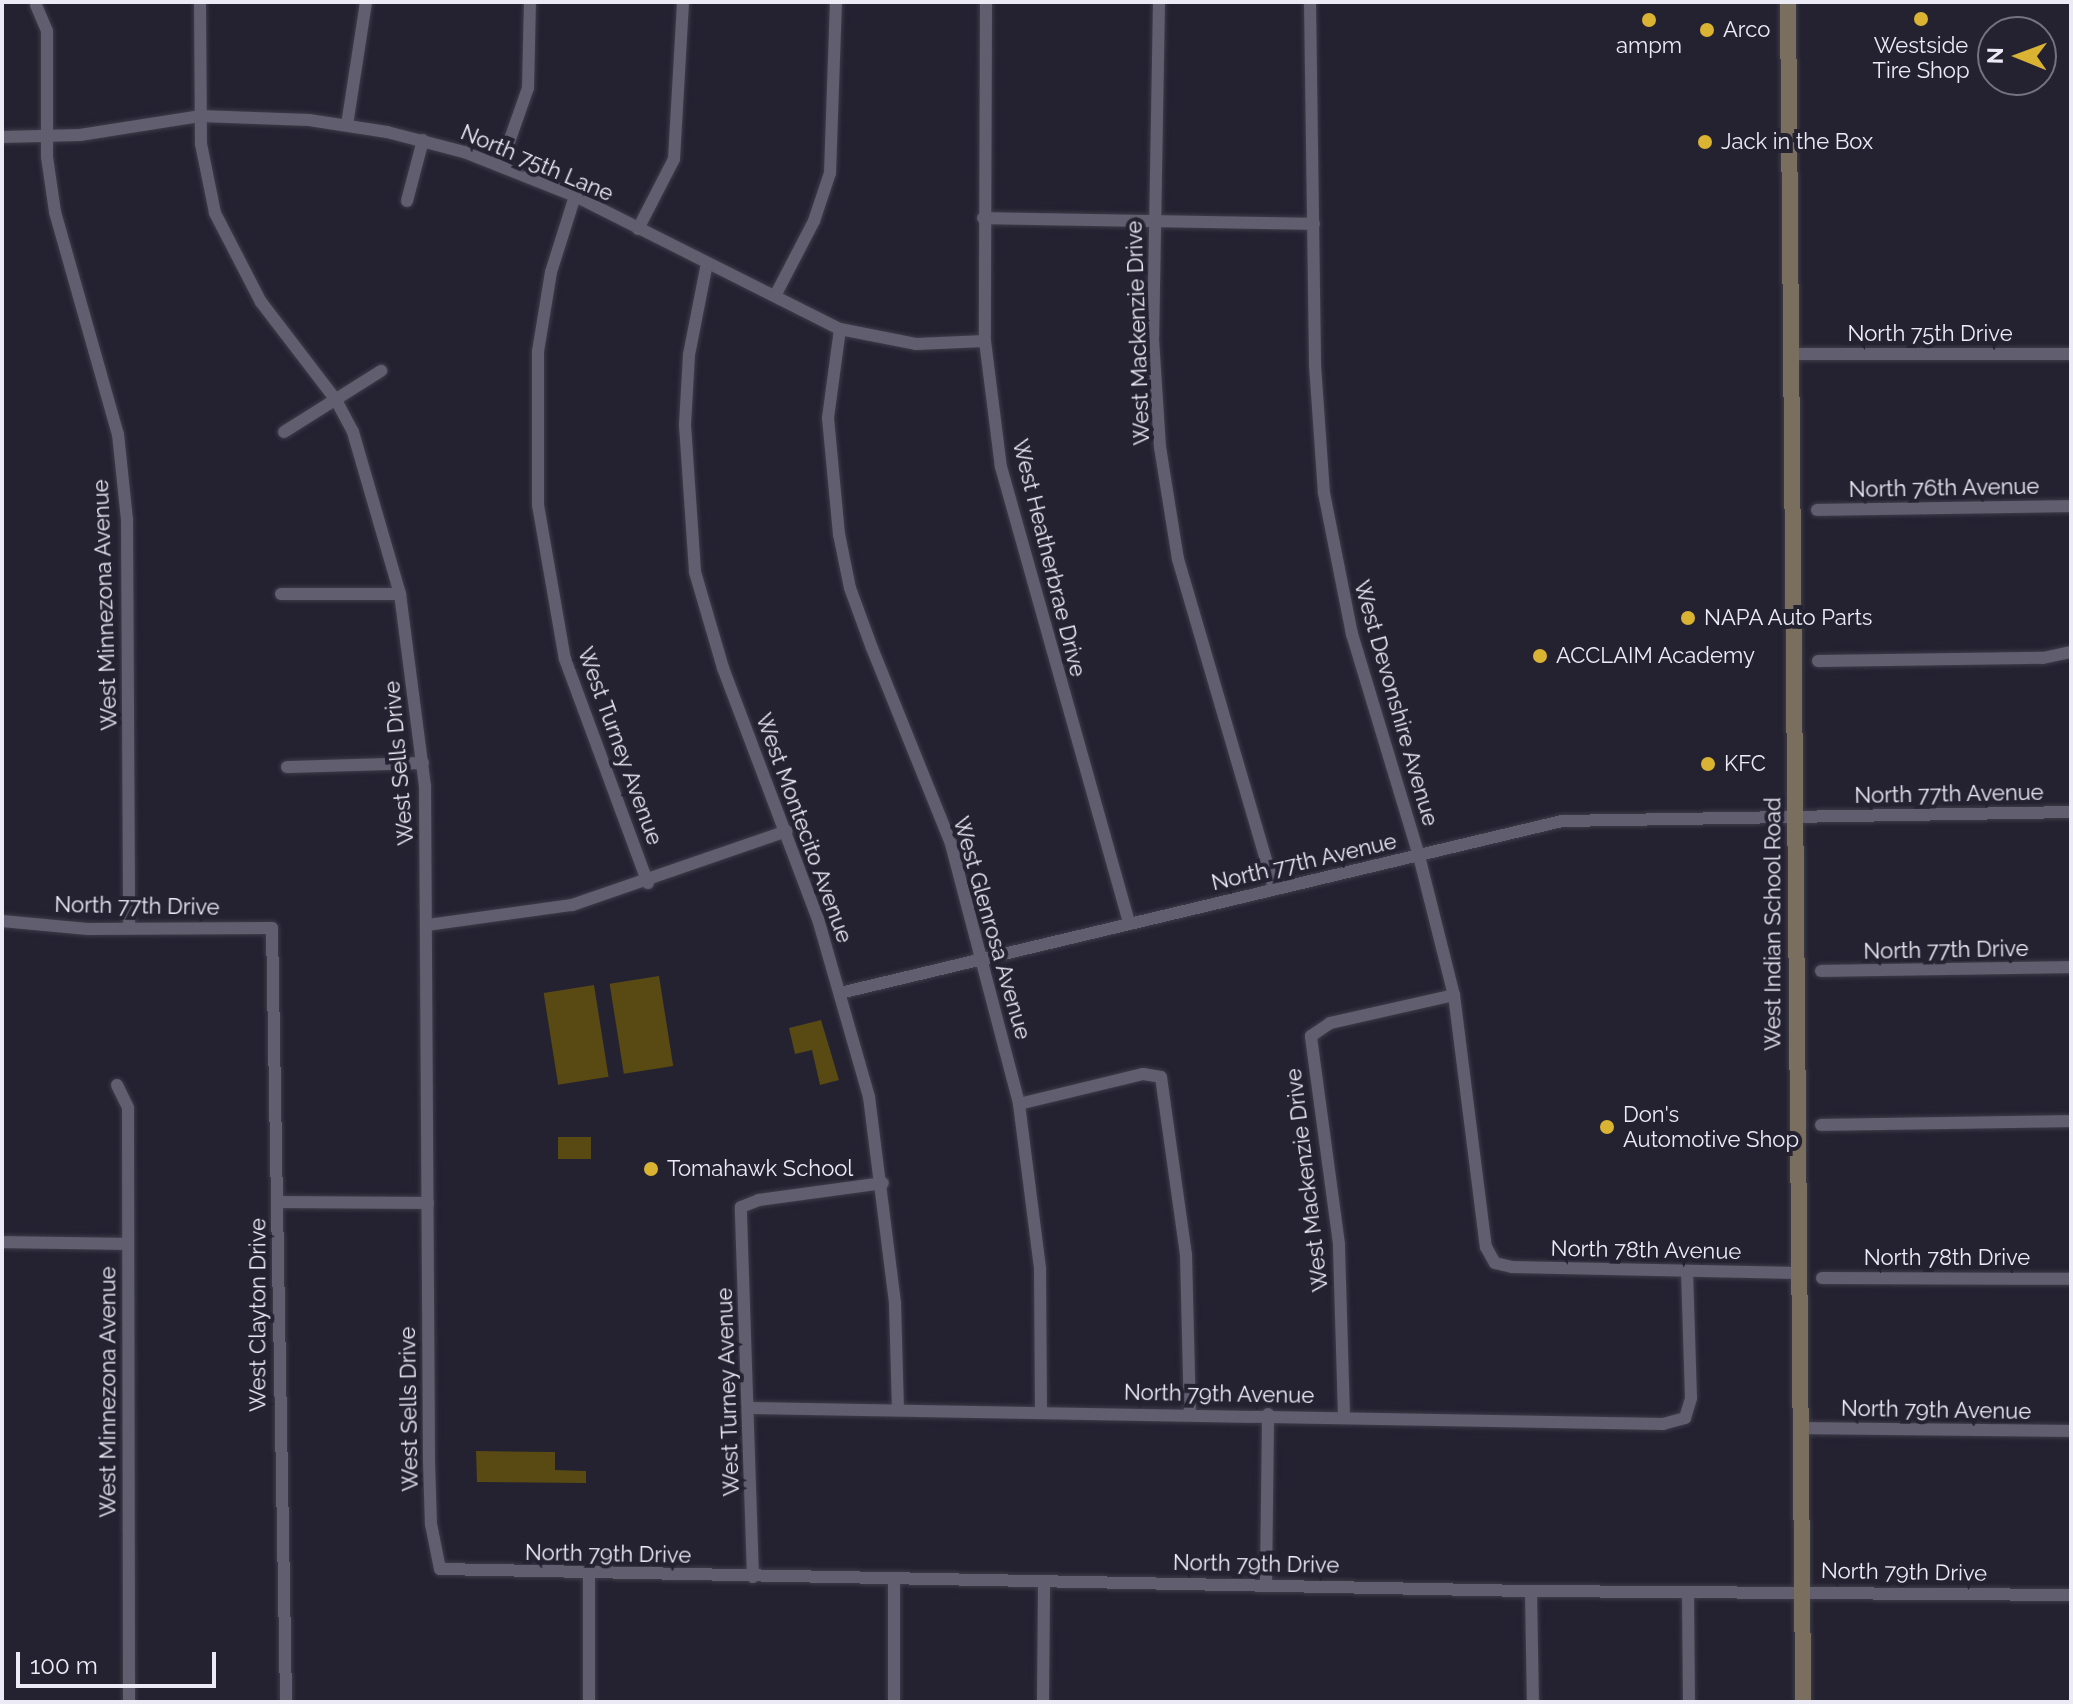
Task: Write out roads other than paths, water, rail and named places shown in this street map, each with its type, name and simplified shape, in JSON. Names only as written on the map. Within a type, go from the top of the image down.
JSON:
[{"type":"main road","name":"West Indian School Road","points":[[1788,2],[1803,1702]]},
{"type":"street","name":"West Sells Drive","points":[[200,2],[200,116],[205,171],[232,253],[261,302],[336,400],[363,456],[400,594],[423,763],[431,1524],[440,1569]]},
{"type":"street","points":[[347,125],[366,2]]},
{"type":"street","points":[[501,165],[528,88],[530,2]]},
{"type":"street","points":[[638,229],[674,159],[683,2]]},
{"type":"street","points":[[775,296],[814,221],[830,173],[836,2]]},
{"type":"street","name":"West Heatherbrae Drive","points":[[986,2],[985,341],[1001,467],[1129,923]]},
{"type":"street","name":"West Mackenzie Drive","points":[[1159,2],[1154,221],[1160,447],[1178,559],[1274,887]]},
{"type":"street","name":"West Devonshire Avenue","points":[[1310,2],[1315,365],[1324,493],[1352,634],[1419,856],[1454,995],[1486,1247],[1495,1263]]},
{"type":"street","name":"West Minnezona Avenue","points":[[36,5],[47,31],[47,138],[55,212],[118,434],[127,519],[129,928]]},
{"type":"street","name":"North 75th Lane","points":[[2,137],[47,138],[200,116],[347,125],[423,140],[501,165],[575,196],[840,329],[916,344],[985,341]]},
{"type":"street","points":[[407,201],[423,140]]},
{"type":"street","name":"West Turney Avenue","points":[[575,196],[551,272],[538,351],[538,505],[565,659],[648,883]]},
{"type":"street","points":[[983,218],[1314,224]]},
{"type":"street","name":"West Montecito Avenue","points":[[707,263],[689,355],[685,425],[695,572],[723,668],[787,831],[840,993],[869,1097],[883,1183],[898,1409]]},
{"type":"street","name":"West Glenrosa Avenue","points":[[840,329],[828,418],[831,484],[850,588],[951,844],[1019,1104],[1040,1269],[1041,1411]]},
{"type":"street","name":"North 75th Drive","points":[[1789,354],[2071,354]]},
{"type":"street","points":[[284,432],[381,371]]},
{"type":"street","name":"North 76th Avenue","points":[[1817,510],[2071,506]]},
{"type":"street","points":[[281,594],[400,594]]},
{"type":"street","points":[[1818,661],[2043,658],[2071,652]]},
{"type":"street","points":[[287,767],[423,763]]},
{"type":"street","name":"North 77th Avenue","points":[[840,993],[1274,887],[1571,820],[2071,812]]},
{"type":"street","points":[[427,925],[572,905],[648,883],[787,831]]},
{"type":"street","name":"North 77th Drive","points":[[2,921],[129,928],[272,928]]},
{"type":"street","name":"West Clayton Drive","points":[[272,928],[286,1702]]},
{"type":"street","name":"North 77th Drive","points":[[1821,971],[2071,967]]},
{"type":"street","name":"West Mackenzie Drive","points":[[1344,1416],[1339,1244],[1311,1036],[1330,1023],[1454,995]]},
{"type":"street","points":[[1019,1104],[1143,1074],[1161,1077],[1186,1254],[1190,1414]]},
{"type":"street","name":"West Minnezona Avenue","points":[[117,1085],[128,1108],[129,1702]]},
{"type":"street","points":[[1821,1125],[2071,1121]]},
{"type":"street","name":"West Turney Avenue","points":[[753,1577],[751,1408],[741,1207],[883,1183]]},
{"type":"street","points":[[277,1202],[428,1203]]},
{"type":"street","points":[[2,1242],[127,1244]]},
{"type":"street","name":"North 78th Avenue","points":[[1495,1263],[1687,1272],[1798,1273]]},
{"type":"street","name":"North 79th Avenue","points":[[751,1408],[1268,1414],[1663,1424],[1685,1418],[1691,1398],[1687,1272]]},
{"type":"street","name":"North 78th Drive","points":[[1822,1278],[2071,1279]]},
{"type":"street","points":[[1266,1583],[1268,1414]]},
{"type":"street","name":"North 79th Avenue","points":[[1800,1428],[2071,1431]]},
{"type":"street","name":"North 79th Drive","points":[[440,1569],[753,1577],[1266,1583],[1531,1591],[2071,1595]]},
{"type":"street","points":[[589,1574],[589,1702]]},
{"type":"street","points":[[894,1579],[894,1702]]},
{"type":"street","points":[[1043,1702],[1044,1581]]},
{"type":"street","points":[[1531,1591],[1533,1702]]},
{"type":"street","points":[[1688,1592],[1689,1702]]},
{"type":"place","name":"Westside Tire Shop","points":[[1921,19]]},
{"type":"place","name":"ampm","points":[[1649,20]]},
{"type":"place","name":"Arco","points":[[1707,30]]},
{"type":"place","name":"Jack in the Box","points":[[1705,142]]},
{"type":"place","name":"NAPA Auto Parts","points":[[1688,618]]},
{"type":"place","name":"ACCLAIM Academy","points":[[1540,656]]},
{"type":"place","name":"KFC","points":[[1708,764]]},
{"type":"place","name":"Don's Automotive Shop","points":[[1607,1127]]},
{"type":"place","name":"Tomahawk School","points":[[651,1169]]}]
